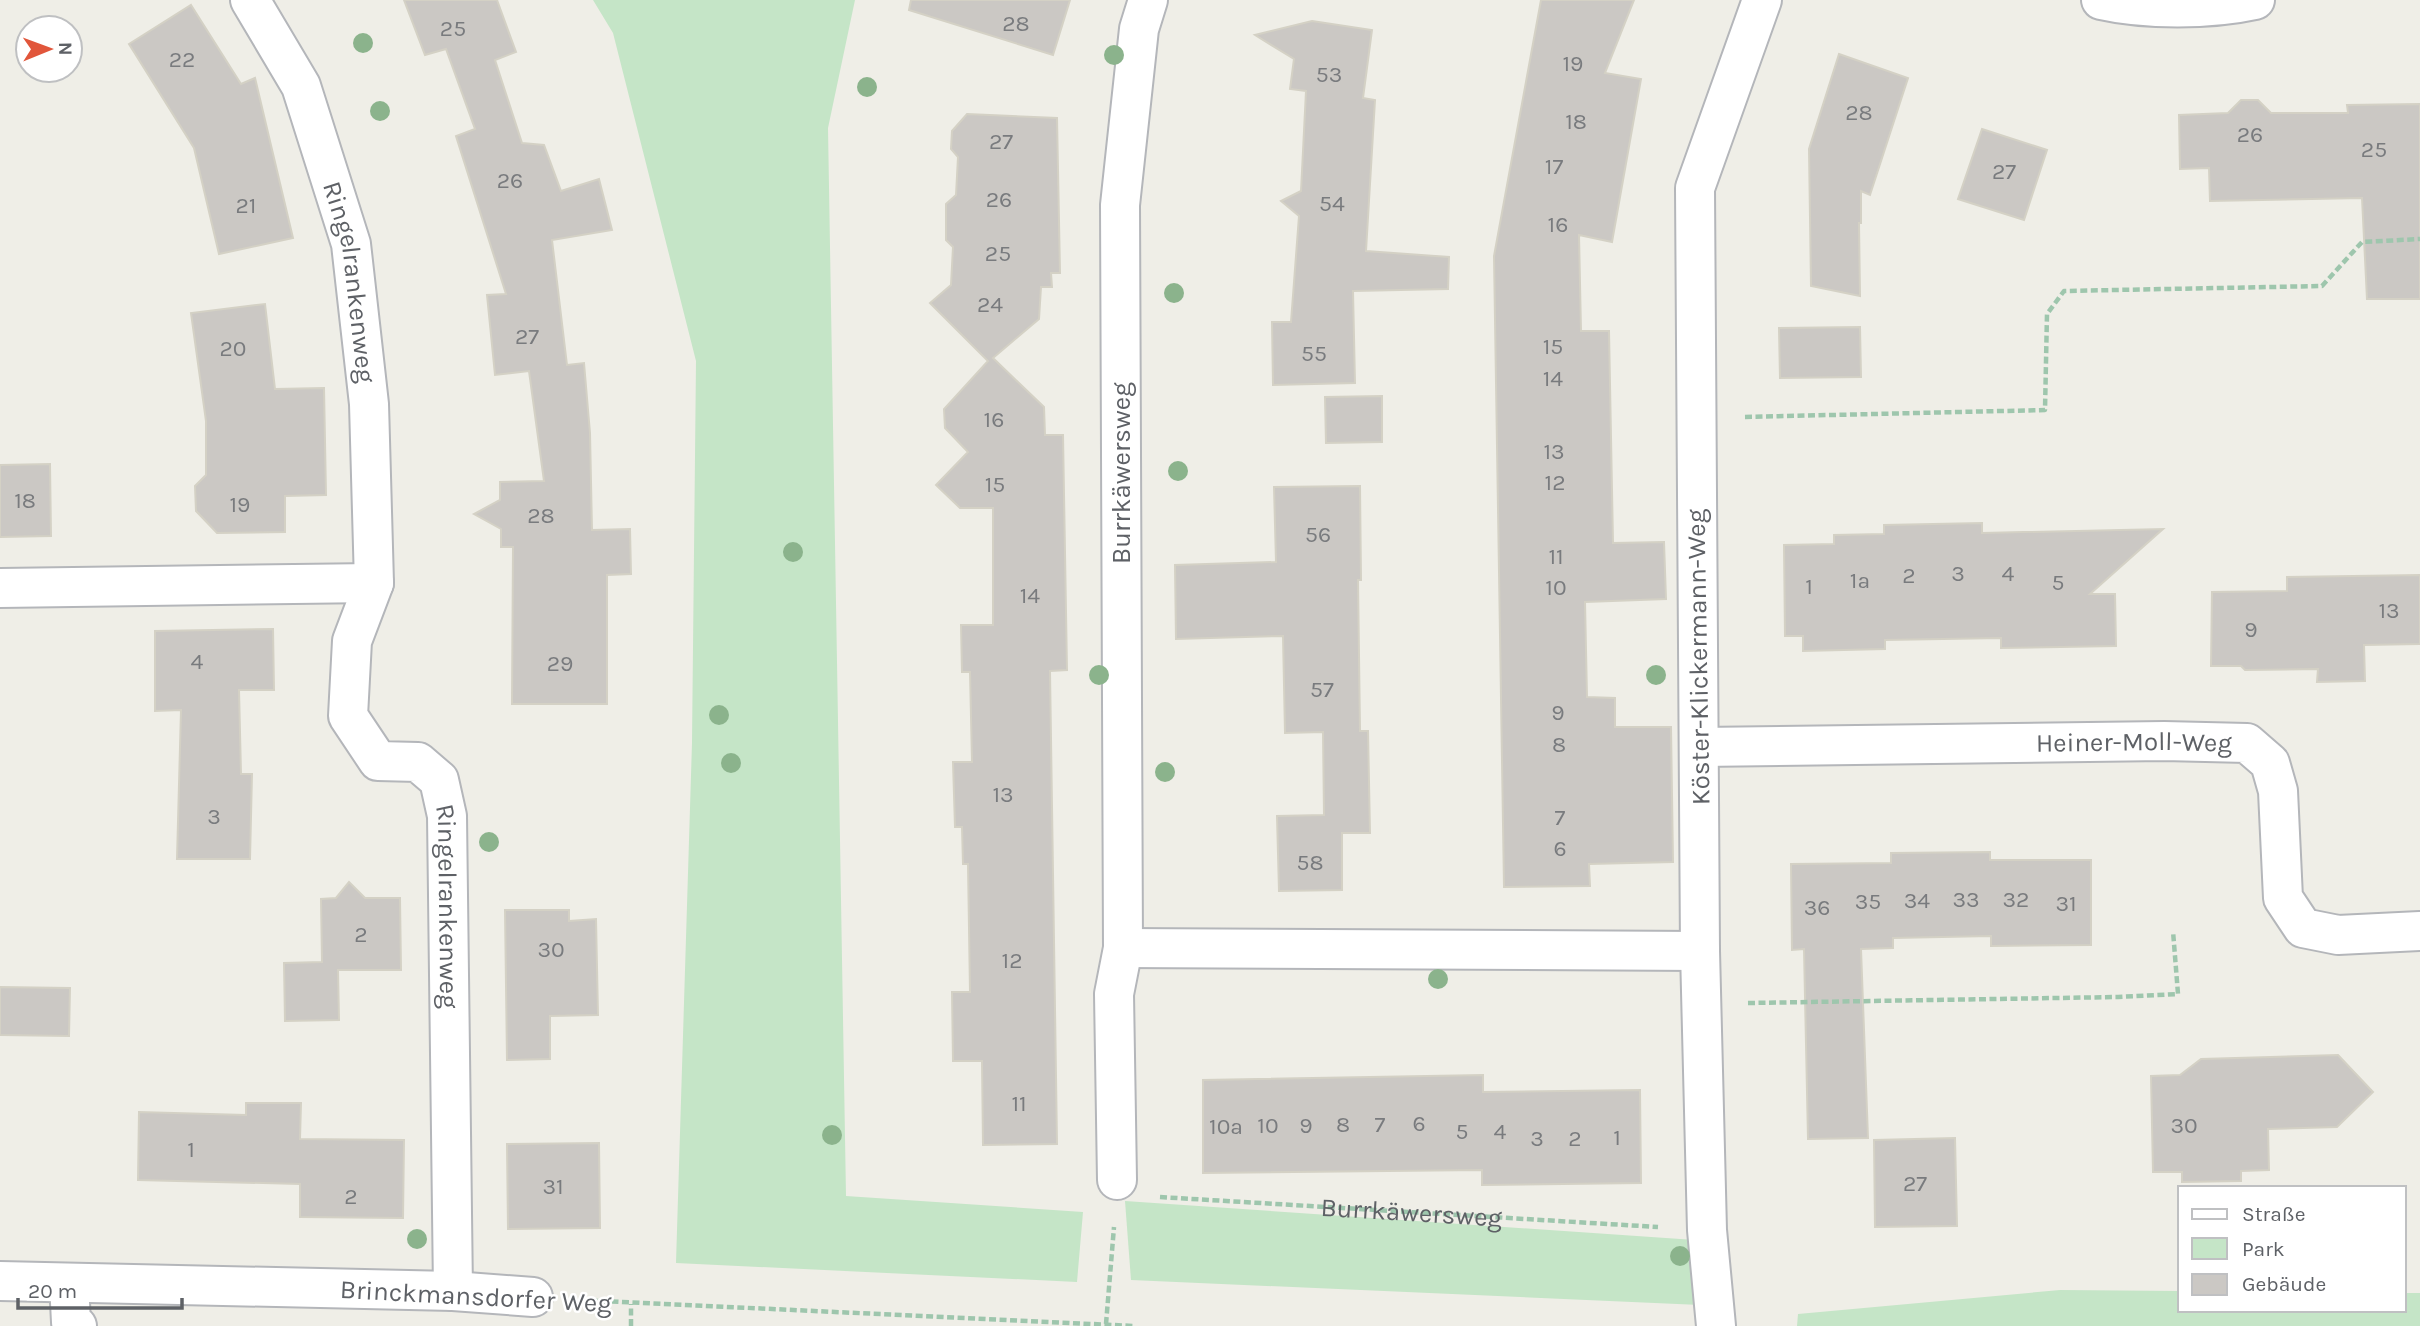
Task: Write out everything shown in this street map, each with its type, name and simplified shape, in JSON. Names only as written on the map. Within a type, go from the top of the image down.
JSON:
[{"type":"street","name":"Ringelrankenweg","points":[[250,0],[301,86],[351,244],[369,404],[374,583],[352,641],[348,716],[378,761],[418,762],[439,780],[447,816],[453,1291]]},
{"type":"street","name":"Burrkäwersweg","points":[[1116,1187],[1114,994],[1123,948],[1120,205],[1139,29],[1148,0]]},
{"type":"street","name":"Köster-Klickermann-Weg","points":[[1716,1326],[1707,1230],[1700,951],[1695,188],[1762,0]]},
{"type":"street","points":[[2101,0],[2122,5],[2183,8],[2255,0]]},
{"type":"street","points":[[0,588],[374,583]]},
{"type":"street","name":"Heiner-Moll-Weg","points":[[1700,747],[2164,741],[2247,743],[2270,763],[2278,791],[2283,898],[2303,928],[2338,935],[2420,931]]},
{"type":"street","points":[[1123,948],[1700,951]]},
{"type":"street","name":"Brinckmansdorfer Weg","points":[[0,1281],[453,1291],[533,1297]]},
{"type":"street","points":[[69,1283],[71,1322],[77,1326]]},
{"type":"path","points":[[1696,417],[2045,410],[2046,314],[2064,291],[2322,286],[2362,242],[2420,239]]},
{"type":"path","points":[[1702,1004],[2178,994],[2173,931]]},
{"type":"path","points":[[1106,1324],[1116,1187]]},
{"type":"path","name":"Burrkäwersweg","points":[[1116,1187],[1707,1230]]},
{"type":"path","name":"Brinckmansdorfer Weg","points":[[533,1297],[631,1304],[1134,1326]]},
{"type":"path","points":[[631,1304],[631,1326]]},
{"type":"green space","points":[[593,0],[855,0],[828,128],[846,1196],[1083,1212],[1077,1282],[676,1263],[692,743],[696,361],[613,33]]},
{"type":"green space","points":[[1125,1201],[1695,1240],[1700,1305],[1131,1280]]},
{"type":"green space","points":[[2060,1290],[2178,1291],[2178,1312],[2406,1312],[2406,1293],[2420,1293],[2420,1326],[1797,1326],[1798,1314]]},
{"type":"building","points":[[404,0],[497,0],[516,52],[495,60],[522,143],[544,145],[561,191],[599,179],[612,230],[552,240],[567,365],[584,363],[590,433],[592,530],[630,529],[631,574],[607,575],[607,704],[512,704],[513,547],[501,547],[501,529],[474,514],[500,500],[500,482],[544,481],[529,371],[495,375],[487,295],[506,294],[456,136],[475,129],[446,49],[425,55]]},
{"type":"building","points":[[911,0],[1070,0],[1053,55],[909,10]]},
{"type":"building","points":[[1541,0],[1634,0],[1605,73],[1641,79],[1612,242],[1579,235],[1581,331],[1609,331],[1613,543],[1664,542],[1666,599],[1585,602],[1587,697],[1615,698],[1615,727],[1671,727],[1673,862],[1589,864],[1590,886],[1504,887],[1494,256]]},
{"type":"building","points":[[191,5],[241,84],[255,78],[293,238],[219,254],[194,148],[129,44]]},
{"type":"building","points":[[1312,21],[1372,30],[1363,98],[1375,100],[1366,251],[1449,257],[1448,289],[1353,291],[1355,383],[1273,385],[1272,322],[1291,322],[1299,216],[1281,201],[1301,191],[1306,91],[1290,89],[1294,59],[1255,35]]},
{"type":"building","points":[[1839,54],[1908,78],[1870,195],[1861,191],[1860,296],[1811,286],[1809,149]]},
{"type":"building","points":[[2241,100],[2258,100],[2271,113],[2348,113],[2347,105],[2420,104],[2420,299],[2367,299],[2362,198],[2210,201],[2209,168],[2180,169],[2179,115],[2228,113]]},
{"type":"building","points":[[967,114],[1057,118],[1060,273],[1051,273],[1052,287],[1041,287],[1039,319],[993,358],[1044,407],[1045,435],[1063,435],[1067,670],[1050,671],[1057,1144],[983,1145],[982,1061],[953,1061],[952,992],[970,992],[968,864],[963,864],[962,827],[955,827],[953,762],[972,762],[970,672],[962,672],[961,625],[993,625],[993,508],[960,508],[936,485],[968,452],[945,428],[944,409],[988,361],[930,303],[951,285],[953,247],[946,240],[946,204],[956,195],[958,157],[951,149],[952,131]]},
{"type":"building","points":[[1982,129],[2047,150],[2024,220],[1958,199]]},
{"type":"building","points":[[265,304],[275,389],[324,388],[326,495],[285,496],[285,532],[217,533],[196,511],[195,486],[206,475],[206,421],[191,313]]},
{"type":"building","points":[[1860,327],[1861,377],[1780,378],[1779,328]]},
{"type":"building","points":[[1382,396],[1382,442],[1326,443],[1325,397]]},
{"type":"building","points":[[50,464],[51,536],[0,537],[0,465]]},
{"type":"building","points":[[1360,486],[1360,731],[1368,731],[1370,833],[1342,833],[1342,890],[1279,891],[1277,816],[1324,815],[1323,732],[1285,733],[1283,636],[1176,639],[1175,565],[1276,562],[1274,487]]},
{"type":"building","points":[[1982,523],[1982,533],[2163,529],[2090,594],[2115,594],[2116,646],[2001,648],[2001,638],[1885,640],[1885,649],[1803,651],[1803,636],[1785,636],[1784,545],[1834,544],[1834,535],[1884,534],[1884,525]]},
{"type":"building","points":[[2420,575],[2420,644],[2364,645],[2365,681],[2317,682],[2318,669],[2245,670],[2241,666],[2211,666],[2212,592],[2287,591],[2287,577]]},
{"type":"building","points":[[273,629],[274,690],[239,690],[241,774],[252,774],[250,859],[177,859],[181,710],[155,711],[155,631]]},
{"type":"building","points":[[1990,852],[1990,860],[2091,860],[2091,945],[1991,946],[1991,936],[1893,938],[1893,948],[1861,949],[1868,1138],[1808,1139],[1804,949],[1792,950],[1791,864],[1891,863],[1891,853]]},
{"type":"building","points":[[349,882],[365,898],[400,898],[401,970],[338,970],[339,1020],[285,1021],[284,963],[322,962],[321,899],[336,898]]},
{"type":"building","points":[[505,910],[569,910],[569,921],[596,919],[598,1015],[550,1016],[550,1059],[507,1060]]},
{"type":"building","points":[[0,987],[70,988],[69,1036],[0,1035]]},
{"type":"building","points":[[2338,1055],[2373,1092],[2337,1127],[2268,1129],[2269,1170],[2241,1171],[2241,1181],[2182,1182],[2182,1172],[2153,1172],[2151,1076],[2180,1075],[2201,1059]]},
{"type":"building","points":[[1483,1075],[1483,1092],[1640,1090],[1641,1183],[1482,1185],[1482,1170],[1203,1173],[1203,1080]]},
{"type":"building","points":[[246,1103],[301,1103],[300,1139],[404,1140],[403,1218],[300,1217],[300,1184],[138,1180],[139,1112],[246,1115]]},
{"type":"building","points":[[1955,1138],[1957,1226],[1875,1227],[1874,1140]]},
{"type":"building","points":[[599,1143],[600,1228],[508,1229],[507,1144]]}]
